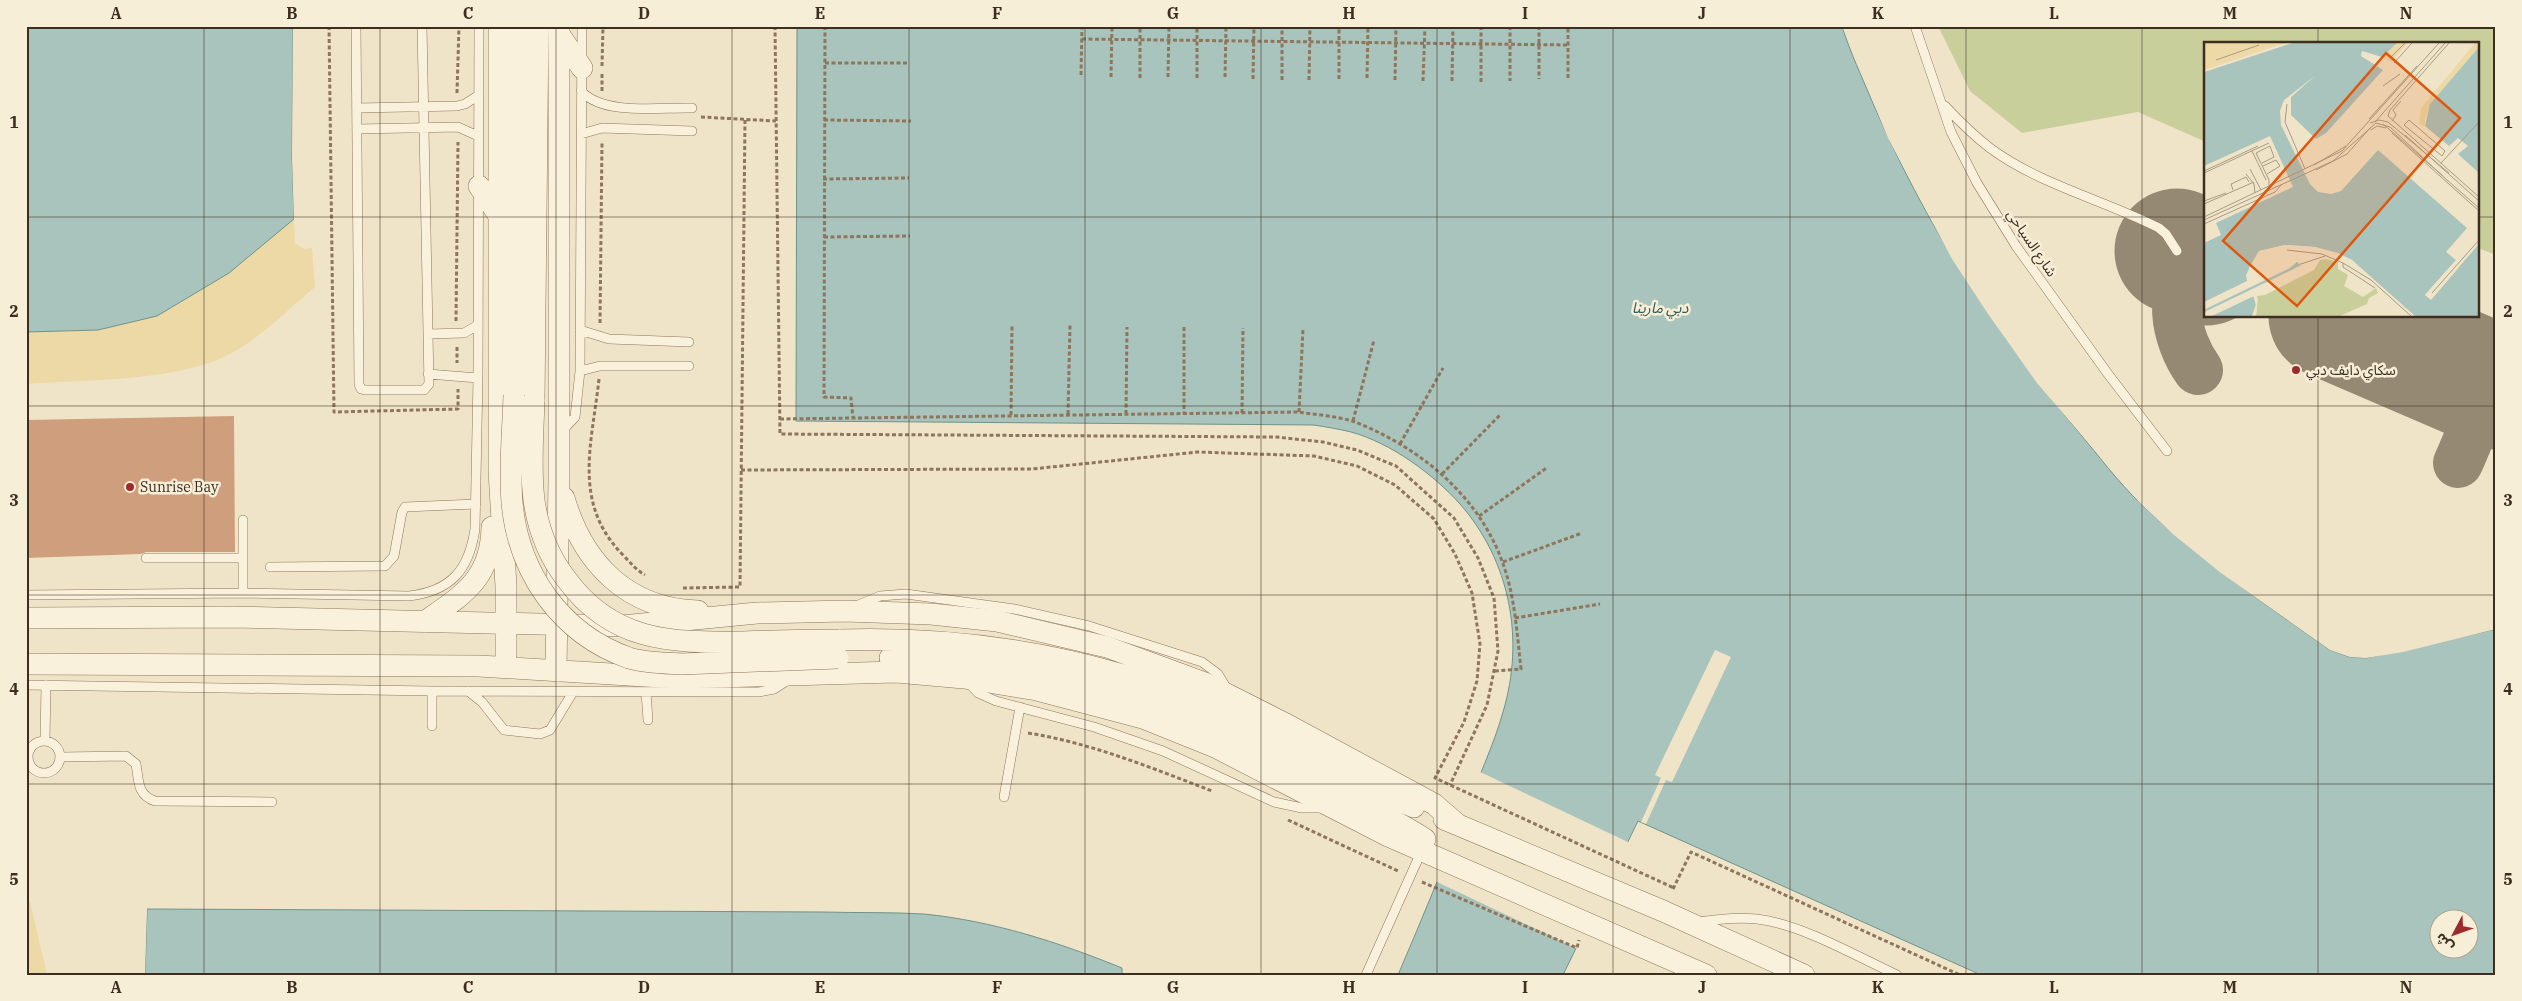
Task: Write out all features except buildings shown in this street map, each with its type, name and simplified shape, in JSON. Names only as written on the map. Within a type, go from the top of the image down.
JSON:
[{"type":"street","points":[[499,26],[499,471],[506,586],[506,668]]},
{"type":"street","points":[[520,26],[524,398],[534,500],[544,541],[564,577],[575,592],[598,614],[628,629],[680,642],[839,649],[986,665],[1038,672],[1138,699],[1178,713],[1255,748],[1418,834],[1430,842],[1444,858]]},
{"type":"street","points":[[524,398],[538,26]]},
{"type":"street","points":[[559,30],[582,68]]},
{"type":"street","points":[[556,671],[559,480],[559,30]]},
{"type":"street","points":[[479,186],[499,216]]},
{"type":"street","points":[[424,622],[470,588],[485,566],[492,538],[492,490],[499,471]]},
{"type":"street","points":[[559,480],[574,529],[586,550],[616,583],[650,603],[669,608],[707,612],[724,618]]},
{"type":"street","points":[[26,618],[234,616],[622,626],[764,613],[845,611],[931,614],[1032,628],[1107,647],[1229,694],[1434,804],[1456,823]]},
{"type":"street","points":[[839,649],[905,639],[986,645],[1035,653],[1132,677],[1225,713],[1382,793],[1663,911],[1804,975]]},
{"type":"street","points":[[26,664],[506,668],[678,678],[896,672],[964,678],[1072,698],[1143,718],[1224,751],[1330,807],[1422,850],[1444,858],[1706,975]]},
{"type":"lane","points":[[356,26],[359,386],[365,390],[424,390],[428,386],[428,334],[422,26]]},
{"type":"lane","points":[[26,596],[243,593],[409,596],[432,591],[452,579],[469,558],[475,529],[476,504],[479,26]]},
{"type":"lane","points":[[559,434],[575,417],[580,371],[582,26]]},
{"type":"lane","name":"شارع السياحي","points":[[1915,26],[1963,158],[2016,246],[2108,374],[2167,451]]},
{"type":"lane","points":[[581,91],[602,105],[692,112]]},
{"type":"lane","points":[[357,108],[457,106],[465,104],[479,95]]},
{"type":"lane","points":[[1943,104],[1966,128],[1998,152],[2048,179],[2159,228],[2166,234],[2178,251]]},
{"type":"lane","points":[[357,129],[458,127],[478,136]]},
{"type":"lane","points":[[581,134],[602,128],[692,131]]},
{"type":"lane","points":[[428,334],[456,334],[472,330],[478,325]]},
{"type":"lane","points":[[580,330],[600,337],[641,342],[689,342]]},
{"type":"lane","points":[[580,371],[600,366],[689,366]]},
{"type":"lane","points":[[428,374],[478,378]]},
{"type":"lane","points":[[270,567],[385,566],[394,556],[402,512],[405,507],[476,504]]},
{"type":"lane","points":[[242,520],[243,593]]},
{"type":"lane","points":[[146,558],[243,558]]},
{"type":"lane","points":[[26,685],[432,691],[767,691],[782,685],[793,674]]},
{"type":"lane","points":[[964,678],[986,698],[1138,741],[1197,765],[1274,802],[1302,808],[1330,807]]},
{"type":"lane","points":[[45,740],[46,685]]},
{"type":"lane","points":[[432,691],[432,726]]},
{"type":"lane","points":[[468,691],[482,702],[504,730],[540,734],[554,726],[573,692]]},
{"type":"lane","points":[[646,692],[648,720]]},
{"type":"lane","points":[[1004,797],[1020,707]]},
{"type":"lane","points":[[45,740],[56,745],[61,757],[58,766],[50,772],[38,772],[28,760],[31,746],[38,741],[45,740]]},
{"type":"lane","points":[[61,757],[126,756],[136,764],[139,788],[143,794],[155,800],[272,802]]},
{"type":"lane","points":[[1366,975],[1422,850]]},
{"type":"lane","points":[[1689,923],[1737,918],[1774,922],[1794,928],[1897,975]]},
{"type":"path","points":[[329,26],[334,412],[458,409],[456,334],[458,127]]},
{"type":"path","points":[[457,106],[459,26]]},
{"type":"path","points":[[602,105],[603,26]]},
{"type":"path","points":[[775,26],[780,434],[1276,437],[1323,442],[1358,450],[1396,466],[1454,518],[1478,558],[1494,598],[1498,651],[1487,705],[1450,785]]},
{"type":"path","points":[[825,26],[823,179],[824,397],[851,398],[853,418]]},
{"type":"path","points":[[1081,75],[1082,26]]},
{"type":"path","points":[[1111,77],[1112,26]]},
{"type":"path","points":[[1140,26],[1140,78]]},
{"type":"path","points":[[1168,77],[1169,26]]},
{"type":"path","points":[[1197,26],[1197,78]]},
{"type":"path","points":[[1225,77],[1226,26]]},
{"type":"path","points":[[1253,79],[1254,26]]},
{"type":"path","points":[[1282,26],[1282,80]]},
{"type":"path","points":[[1309,80],[1310,26]]},
{"type":"path","points":[[1339,26],[1339,80]]},
{"type":"path","points":[[1368,26],[1368,78]]},
{"type":"path","points":[[1395,80],[1396,26]]},
{"type":"path","points":[[1424,81],[1425,26]]},
{"type":"path","points":[[1452,81],[1453,26]]},
{"type":"path","points":[[1481,26],[1481,82]]},
{"type":"path","points":[[1510,26],[1510,81]]},
{"type":"path","points":[[1538,26],[1540,79]]},
{"type":"path","points":[[1568,26],[1568,78]]},
{"type":"path","points":[[1082,40],[1568,45]]},
{"type":"path","points":[[825,63],[909,63]]},
{"type":"path","points":[[692,112],[776,121]]},
{"type":"path","points":[[677,588],[740,587],[745,119]]},
{"type":"path","points":[[824,120],[911,121]]},
{"type":"path","points":[[600,337],[602,128]]},
{"type":"path","points":[[823,179],[909,178]]},
{"type":"path","points":[[824,236],[910,236]]},
{"type":"path","points":[[1068,414],[1070,325]]},
{"type":"path","points":[[1011,415],[1012,326]]},
{"type":"path","points":[[1126,414],[1127,327]]},
{"type":"path","points":[[1184,327],[1184,414]]},
{"type":"path","points":[[1242,414],[1243,328]]},
{"type":"path","points":[[1299,412],[1304,328]]},
{"type":"path","points":[[1353,422],[1374,340]]},
{"type":"path","points":[[600,366],[589,482],[590,499],[595,515],[612,543],[640,572],[651,580]]},
{"type":"path","points":[[1400,444],[1442,368]]},
{"type":"path","points":[[780,420],[1068,414],[1242,414],[1299,412],[1353,422],[1400,444],[1442,474],[1479,516],[1503,562],[1515,618],[1521,669],[1494,671]]},
{"type":"path","points":[[1442,474],[1501,414]]},
{"type":"path","points":[[741,470],[1032,469],[1198,452],[1314,456],[1357,466],[1395,485],[1434,519],[1455,554],[1472,593],[1480,644],[1477,681],[1464,722],[1435,778],[1674,888]]},
{"type":"path","points":[[1479,516],[1548,467]]},
{"type":"path","points":[[1503,562],[1582,533]]},
{"type":"path","points":[[1515,618],[1600,604]]},
{"type":"path","points":[[1016,732],[1055,738],[1216,792]]},
{"type":"path","points":[[1279,817],[1577,948],[1586,921]]},
{"type":"path","points":[[1663,911],[1691,852],[1960,975]]},
{"type":"green space","points":[[1938,26],[2496,26],[2496,255],[2480,249],[2480,42],[2204,42],[2204,141],[2138,112],[2022,133],[1970,91]]},
{"type":"sand","points":[[294,219],[295,243],[304,249],[312,248],[315,287],[271,326],[247,344],[222,358],[201,366],[177,371],[126,378],[26,384],[26,332],[98,330],[229,273]]},
{"type":"sand","points":[[26,901],[30,901],[47,975],[26,975]]},
{"type":"water","points":[[26,26],[293,26],[292,156],[294,219],[229,273],[157,316],[98,330],[26,332]]},
{"type":"water","name":"دبي مارينا","points":[[797,26],[1842,26],[1856,64],[1892,146],[1938,232],[1963,273],[1989,314],[2046,392],[2124,487],[2141,504],[2185,544],[2330,650],[2350,657],[2366,658],[2496,629],[2496,975],[1981,975],[1638,821],[1563,975],[1398,975],[1442,870],[1503,712],[1510,684],[1513,657],[1512,629],[1508,602],[1491,550],[1477,526],[1460,504],[1437,482],[1396,452],[1366,437],[1314,425],[796,421]]},
{"type":"water","points":[[147,909],[924,914],[1000,927],[1049,941],[1122,968],[1122,975],[145,975]]},
{"type":"pier","points":[[293,26],[296,26],[294,156],[297,218],[294,222],[292,156]]},
{"type":"pier","points":[[1842,26],[1844,26],[1890,137],[1955,258],[1990,313],[2039,381],[2141,501],[2176,533],[2223,571],[2331,648],[2351,655],[2366,656],[2496,627],[2496,629],[2403,652],[2366,658],[2350,657],[2330,650],[2221,573],[2174,535],[2139,502],[2037,383],[1952,259],[1888,138]]},
{"type":"pier","points":[[1715,650],[1731,657],[1672,782],[1666,780],[1646,824],[1641,822],[1661,778],[1655,775]]},
{"type":"pier","points":[[1478,771],[1630,843],[1578,949],[1435,881]]},
{"type":"pier","points":[[145,909],[147,909],[145,975],[142,975]]},
{"type":"taxiway","points":[[2198,370],[2184,344],[2177,314],[2178,299],[2183,286],[2192,275],[2204,268]]},
{"type":"taxiway","points":[[2458,463],[2478,420],[2489,404],[2496,398]]},
{"type":"runway","points":[[2177,251],[2204,262]]},
{"type":"runway","points":[[2336,318],[2496,387]]},
{"type":"place","name":"سكاي دايف دبي","points":[[2296,370]]},
{"type":"place","name":"Sunrise Bay","points":[[130,487]]}]
